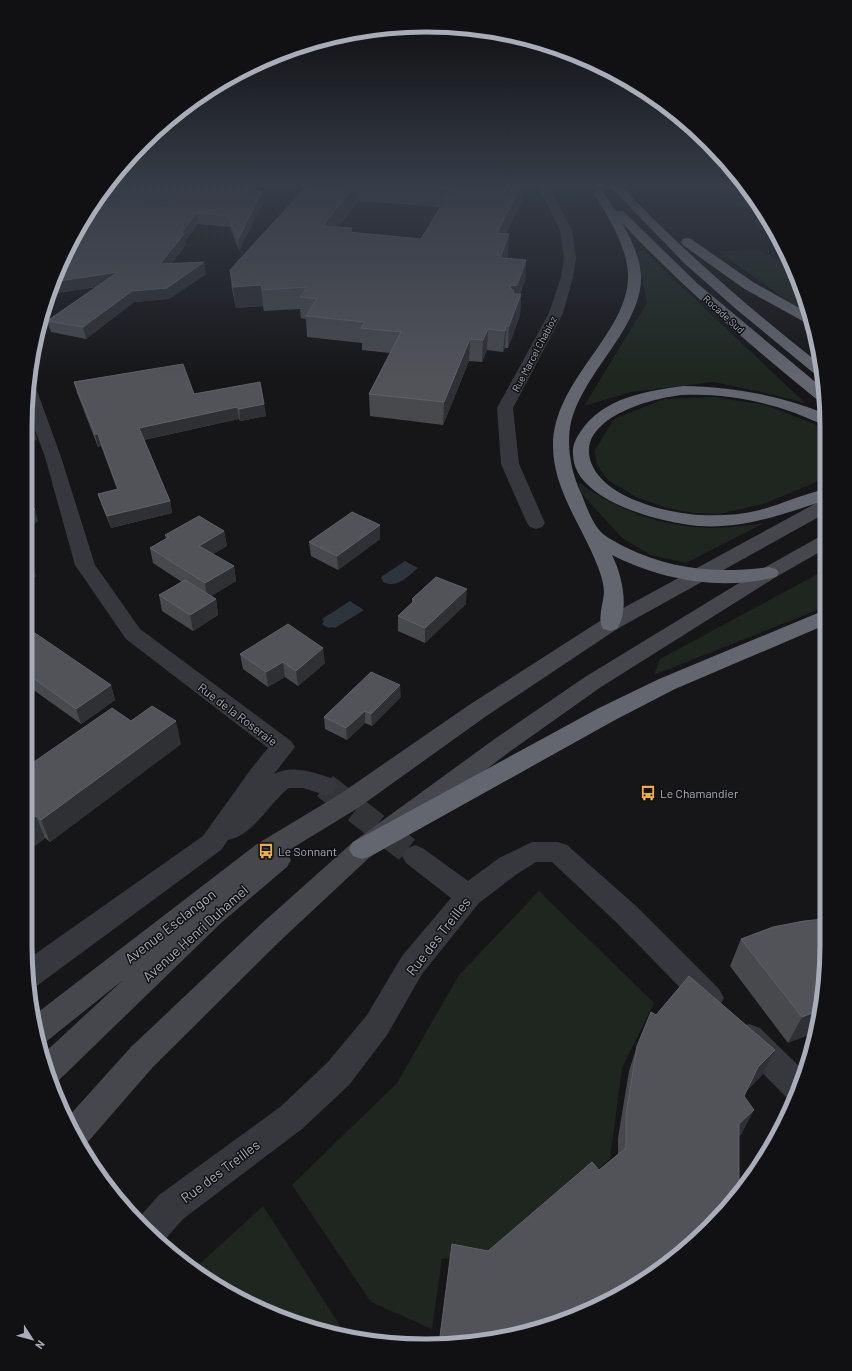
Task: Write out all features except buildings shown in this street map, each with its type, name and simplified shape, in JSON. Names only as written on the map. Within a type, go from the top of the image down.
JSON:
[{"type":"highway","points":[[610,624],[613,587],[608,567],[565,478],[561,454],[562,427],[565,416],[578,390],[615,331],[630,299],[634,282],[633,262],[629,250]]},
{"type":"highway","name":"Rocade Sud","points":[[655,250],[696,289],[764,349],[818,393]]},
{"type":"highway","name":"Rocade Sud","points":[[680,250],[718,286],[815,367]]},
{"type":"highway","points":[[698,250],[748,285],[805,316]]},
{"type":"highway","points":[[820,417],[791,406],[747,396],[710,392],[668,393],[634,401],[607,413],[599,419],[587,434],[581,454],[582,462],[588,473],[596,482],[617,498],[646,510],[682,518],[719,520],[758,516],[820,496]]},
{"type":"highway","points":[[592,534],[612,548],[632,559],[652,567],[696,576],[750,576],[769,573]]},
{"type":"highway","points":[[362,850],[607,714],[667,684],[820,619]]},
{"type":"main road","points":[[350,801],[477,711],[610,624],[820,508]]},
{"type":"main road","points":[[73,1119],[142,1057],[270,933],[362,850],[504,744],[593,682],[769,573],[820,544]]},
{"type":"main road","name":"Avenue Esclangon","points":[[41,1027],[266,851],[350,801]]},
{"type":"main road","name":"Avenue Henri Duhamel","points":[[51,1067],[211,915],[350,801]]},
{"type":"main road","points":[[79,1130],[142,1057]]},
{"type":"street","name":"Rue Marcel Chabloz","points":[[536,523],[510,464],[505,408],[556,313],[567,277],[570,258],[569,250]]},
{"type":"street","name":"Rue de la Roseraie","points":[[33,402],[53,457],[85,565],[133,634],[283,747],[259,776],[212,843],[33,972]]},
{"type":"street","points":[[212,843],[240,822],[265,799],[276,785],[284,779],[304,779],[324,786]]},
{"type":"street","name":"Rue des Treilles","points":[[152,1228],[171,1207],[291,1118],[338,1074],[377,1025],[412,965],[470,895],[508,866],[532,852],[558,852],[626,914],[795,1084]]},
{"type":"street","points":[[415,856],[453,886],[470,895]]},
{"type":"shaded area","points":[[643,250],[805,403],[713,382],[631,392],[584,406],[647,303],[637,252]]},
{"type":"shaded area","points":[[759,250],[784,263],[802,309],[796,307],[718,251]]},
{"type":"shaded area","points":[[714,397],[766,405],[819,426],[820,480],[766,503],[720,514],[693,513],[667,508],[636,497],[608,480],[597,465],[595,450],[614,419],[664,399]]},
{"type":"shaded area","points":[[578,482],[619,506],[648,518],[663,522],[711,528],[764,523],[686,563],[651,555],[622,538],[582,494]]},
{"type":"shaded area","points":[[405,561],[418,568],[402,581],[397,583],[388,584],[383,582],[381,577]]},
{"type":"shaded area","points":[[820,573],[820,609],[654,675],[660,659]]},
{"type":"shaded area","points":[[350,601],[364,610],[335,628],[328,628],[322,624],[324,621],[322,619]]},
{"type":"shaded area","points":[[539,891],[654,1003],[622,1068],[610,1159],[486,1262],[442,1258],[432,1329],[371,1302],[292,1185],[397,1083],[459,975]]},
{"type":"shaded area","points":[[263,1206],[342,1330],[324,1326],[275,1309],[229,1286],[197,1266]]},
{"type":"tunnel","points":[[325,786],[415,856]]},
{"type":"place","name":"Le Chamandier","points":[[648,793]]},
{"type":"place","name":"Le Sonnant","points":[[266,851]]}]
